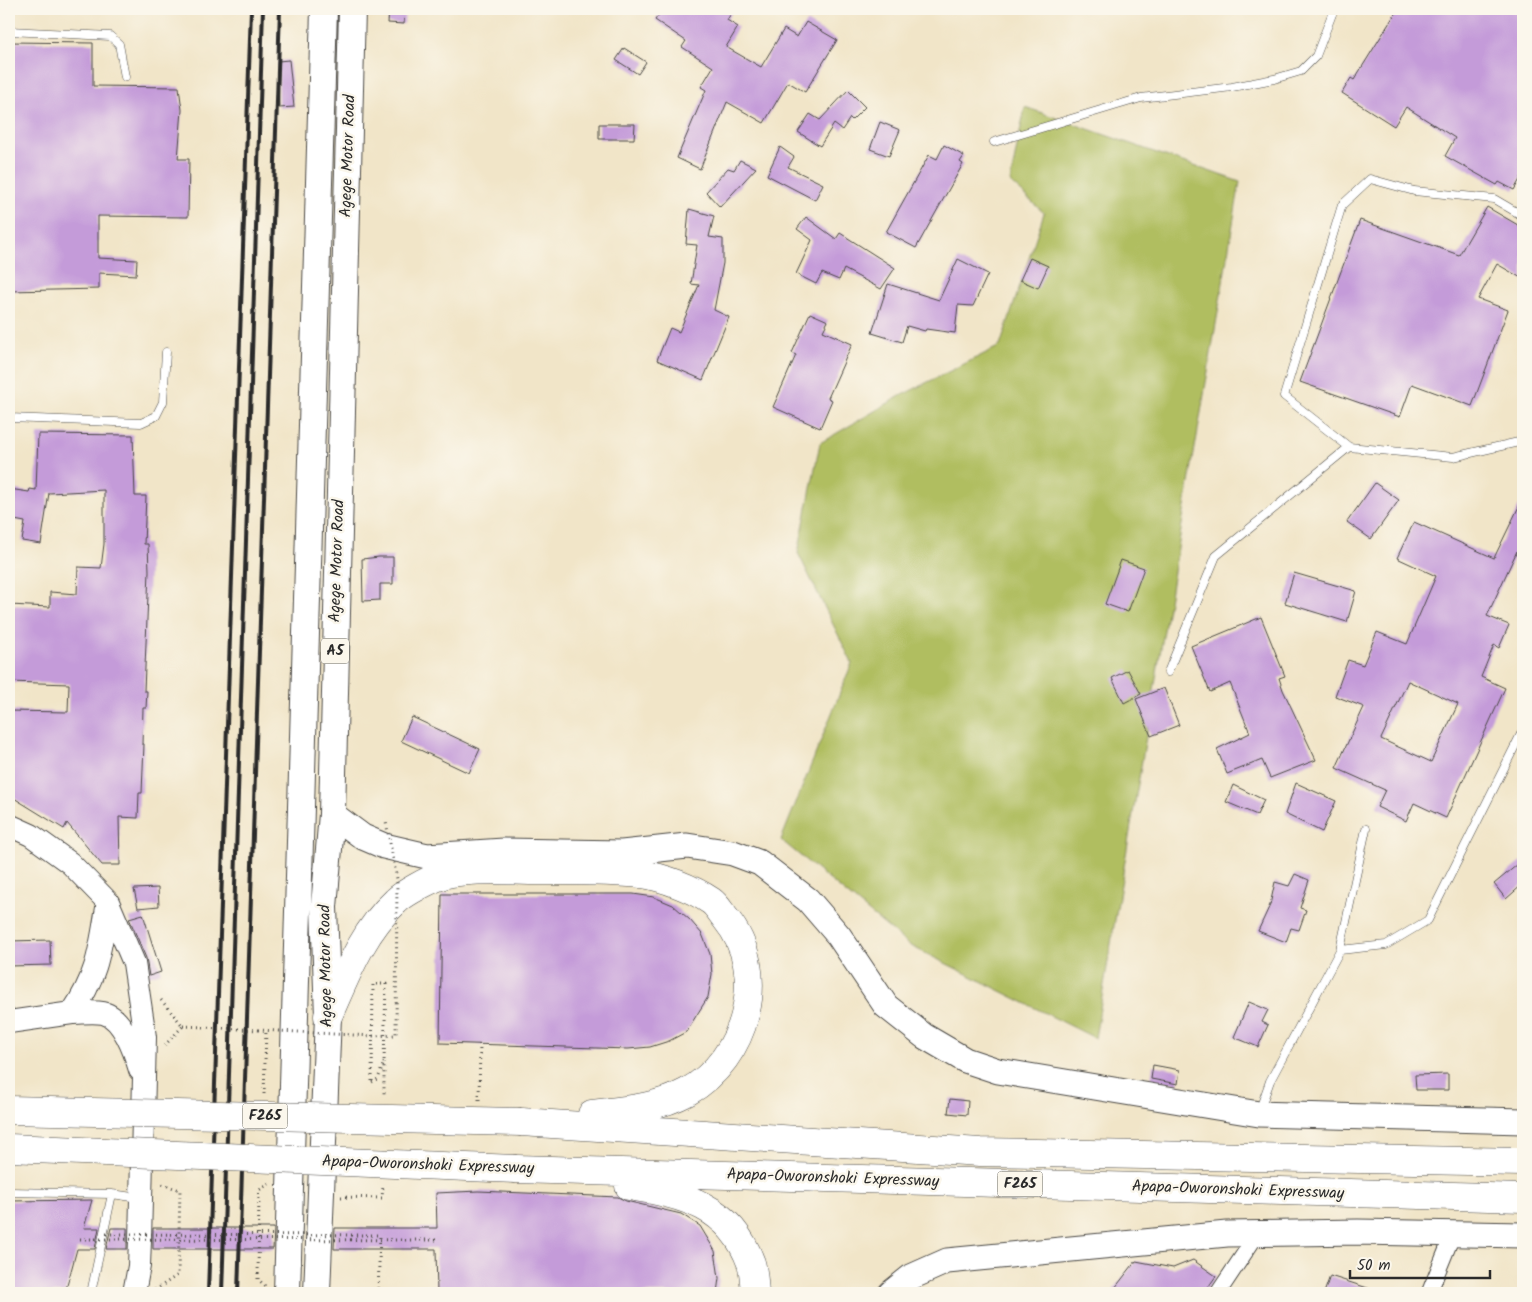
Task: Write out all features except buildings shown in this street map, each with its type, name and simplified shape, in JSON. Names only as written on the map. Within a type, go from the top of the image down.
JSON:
[{"type":"highway","name":"Agege Motor Road","points":[[286,1293],[324,9]]},
{"type":"highway","name":"Agege Motor Road","points":[[317,1293],[328,1016],[324,906],[332,814],[352,9]]},
{"type":"highway","points":[[312,430],[341,426]]},
{"type":"highway","points":[[328,1016],[354,958],[372,929],[396,900],[441,875],[486,870],[642,874],[676,884],[712,901],[733,928],[747,956],[749,987],[748,1013],[734,1043],[713,1072],[688,1091],[652,1107],[521,1122]]},
{"type":"highway","name":"Apapa-Oworonshoki Expressway","points":[[9,1110],[521,1122],[980,1152],[1523,1162]]},
{"type":"highway","name":"Apapa-Oworonshoki Expressway","points":[[9,1148],[516,1169],[1523,1198]]},
{"type":"highway","points":[[516,1169],[663,1192],[700,1203],[722,1217],[740,1240],[752,1264],[755,1293]]},
{"type":"main road","points":[[332,814],[364,837],[384,846],[427,856],[504,851],[622,853],[687,846],[733,854],[760,863],[808,900],[839,936],[886,1006],[924,1036],[965,1060],[998,1071],[1258,1114],[1523,1121]]},
{"type":"main road","points":[[9,825],[31,835],[70,863],[108,902],[134,962],[145,1038],[142,1199],[139,1266],[134,1293]]},
{"type":"main road","points":[[72,1013],[88,989],[98,962],[108,902]]},
{"type":"main road","points":[[9,1022],[72,1013],[105,1013],[122,1028],[134,1051],[144,1080]]},
{"type":"main road","points":[[891,1293],[911,1278],[947,1262],[1258,1233],[1523,1235]]},
{"type":"street","points":[[1218,1293],[1258,1233]]},
{"type":"street","points":[[1429,1293],[1453,1234]]},
{"type":"lane","points":[[994,142],[1141,98],[1232,87],[1274,79],[1301,71],[1316,56],[1334,9]]},
{"type":"lane","points":[[9,31],[110,36],[119,44],[125,77]]},
{"type":"lane","points":[[1523,216],[1494,199],[1414,191],[1370,179],[1342,205],[1284,396],[1349,446],[1453,457],[1523,441]]},
{"type":"lane","points":[[9,418],[141,423],[156,416],[163,402],[166,352]]},
{"type":"lane","points":[[1168,672],[1216,556],[1349,446]]},
{"type":"lane","points":[[1340,950],[1386,945],[1428,920],[1523,730]]},
{"type":"lane","points":[[1258,1114],[1270,1081],[1340,950],[1366,829]]},
{"type":"lane","points":[[9,1192],[112,1194],[142,1199]]},
{"type":"lane","points":[[90,1293],[112,1194]]},
{"type":"path","points":[[183,1026],[373,1036],[396,1035],[397,879],[386,822]]},
{"type":"path","points":[[372,1082],[373,984],[386,984],[384,1062]]},
{"type":"path","points":[[264,1078],[266,1030]]},
{"type":"path","points":[[150,1293],[178,1275],[180,1190]]},
{"type":"path","points":[[258,1279],[259,1190]]},
{"type":"path","points":[[106,1234],[380,1235],[378,1293]]},
{"type":"path","points":[[80,1238],[436,1240]]},
{"type":"green space","points":[[1025,107],[1240,182],[1095,1038],[909,945],[781,840],[852,663],[798,553],[820,443],[902,395],[1000,346],[1044,213],[1010,182]]},
{"type":"railway","points":[[208,1293],[251,9]]},
{"type":"railway","points":[[222,1293],[263,9]]},
{"type":"railway","points":[[238,1293],[280,9]]}]
